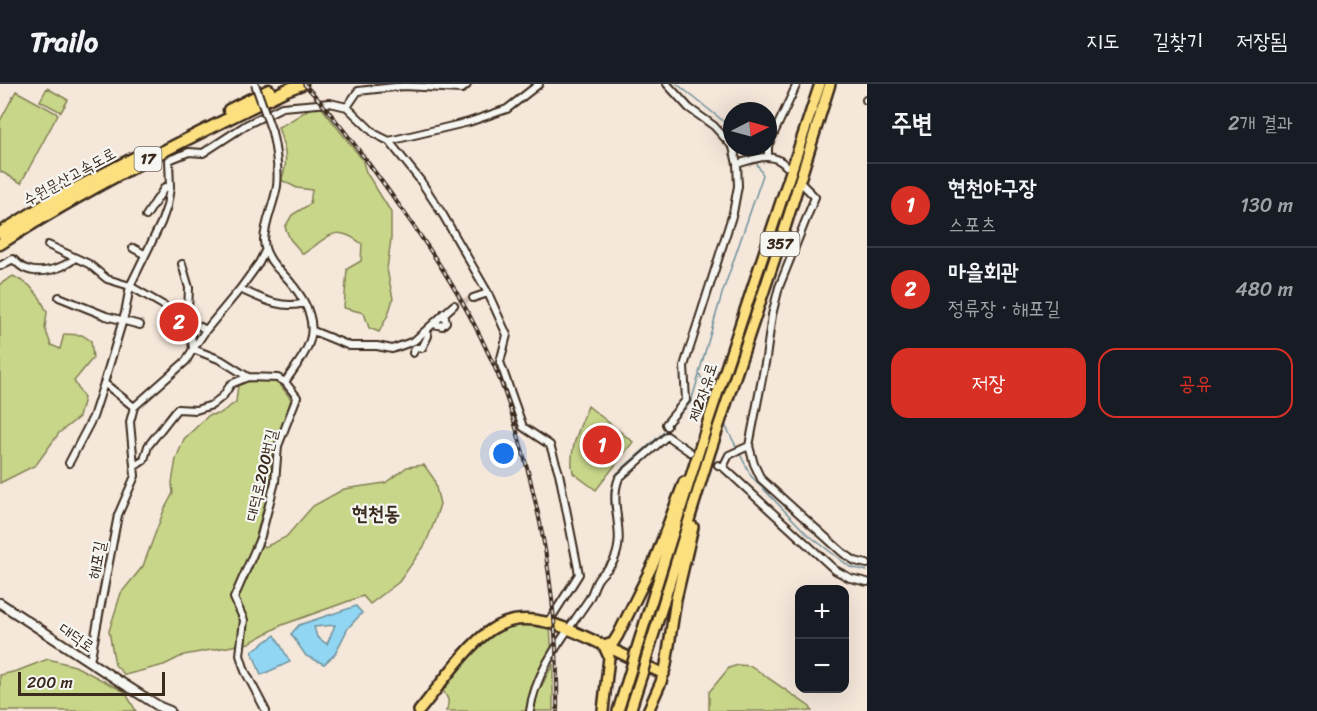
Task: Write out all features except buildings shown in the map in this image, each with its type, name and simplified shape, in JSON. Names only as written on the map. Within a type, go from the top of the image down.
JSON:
[{"type":"highway","name":"수원문산고속도로","points":[[0,233],[48,203],[283,84]]},
{"type":"highway","name":"수원문산고속도로","points":[[0,244],[51,212],[167,149],[286,90],[303,84]]},
{"type":"highway","name":"제2자유로","points":[[618,711],[708,422],[820,84]]},
{"type":"highway","name":"제2자유로","points":[[630,711],[715,435],[830,84]]},
{"type":"highway","points":[[604,646],[613,643],[654,562],[680,489],[700,447]]},
{"type":"highway","points":[[648,711],[664,674],[685,556],[706,485],[710,452]]},
{"type":"highway","points":[[418,711],[473,646],[493,629],[507,622],[524,619],[568,628],[664,674]]},
{"type":"highway","points":[[603,711],[609,657],[604,646]]},
{"type":"street","points":[[193,349],[221,360],[248,377],[278,378],[285,382],[305,353],[312,331],[311,315],[294,284],[275,267],[265,251],[264,239],[277,186],[277,158],[272,132],[255,84]]},
{"type":"street","points":[[389,141],[470,122],[507,109],[539,84]]},
{"type":"street","points":[[667,84],[689,108],[723,135]]},
{"type":"street","points":[[777,127],[797,84]]},
{"type":"street","points":[[347,107],[358,91],[404,86],[462,89],[467,85]]},
{"type":"street","points":[[69,463],[93,417],[123,322],[130,286],[161,223],[170,188],[169,160],[189,152],[202,153],[246,125],[282,107],[330,103],[347,107],[375,134],[389,141],[420,180],[443,215],[488,292],[507,335],[500,362],[523,427],[550,445],[559,473],[579,574],[548,623]]},
{"type":"street","points":[[667,426],[666,424],[686,400],[684,366],[733,213],[738,186],[735,156]]},
{"type":"street","points":[[737,164],[768,156],[781,160],[786,166]]},
{"type":"street","points":[[803,185],[815,197],[779,287],[746,447],[761,479],[843,553],[855,561],[867,564]]},
{"type":"street","points":[[146,216],[165,187],[170,188]]},
{"type":"street","points":[[48,245],[89,264],[106,279],[130,286],[206,330]]},
{"type":"street","points":[[133,248],[144,254]]},
{"type":"street","points":[[104,383],[134,407],[186,361],[206,330],[259,263],[265,251]]},
{"type":"street","points":[[0,266],[13,259],[25,269],[39,271],[66,266],[75,258]]},
{"type":"street","points":[[182,264],[189,288],[188,311],[193,349]]},
{"type":"street","points":[[240,289],[270,302],[294,306],[304,303]]},
{"type":"street","points":[[473,298],[488,292]]},
{"type":"street","points":[[59,297],[81,308],[123,322],[140,325]]},
{"type":"street","points":[[312,331],[350,345],[392,349],[414,342],[454,305]]},
{"type":"street","points":[[412,353],[415,348],[422,348],[428,336],[427,331]]},
{"type":"street","name":"해포길","points":[[135,466],[144,460],[148,446],[177,409],[196,410],[212,405],[223,396],[231,384],[248,377]]},
{"type":"street","name":"대덕로200번길","points":[[266,711],[245,671],[240,655],[244,620],[234,598],[261,536],[275,482],[278,446],[297,397],[285,382]]},
{"type":"street","name":"해포길","points":[[90,662],[118,515],[135,476],[130,422],[134,407]]},
{"type":"street","points":[[530,711],[531,698],[568,628],[589,600],[597,581],[615,559],[619,540],[615,488],[619,478],[667,436],[690,452]]},
{"type":"street","points":[[746,447],[729,455],[720,466],[835,570],[850,578],[867,582]]},
{"type":"street","name":"대덕로","points":[[0,603],[160,707],[170,711]]},
{"type":"green space","points":[[47,88],[68,100],[61,112],[40,101]]},
{"type":"green space","points":[[16,91],[58,114],[21,183],[0,171],[0,121]]},
{"type":"green space","points":[[318,103],[362,159],[366,172],[391,212],[391,239],[387,269],[393,299],[379,332],[369,328],[364,313],[344,308],[347,269],[361,261],[362,244],[352,237],[338,233],[325,238],[303,254],[290,239],[285,227],[292,215],[310,204],[312,190],[297,188],[281,180],[286,160],[278,127]]},
{"type":"green space","points":[[13,276],[29,285],[40,298],[47,312],[45,328],[51,345],[60,349],[64,334],[82,335],[91,341],[93,358],[74,381],[84,398],[79,417],[59,433],[36,465],[0,483],[0,284]]},
{"type":"green space","points":[[260,378],[278,382],[291,399],[287,419],[272,453],[269,488],[255,540],[265,547],[286,537],[313,506],[344,489],[385,483],[407,467],[424,465],[434,479],[440,504],[425,545],[399,582],[370,604],[363,596],[282,625],[249,643],[184,655],[164,665],[125,675],[115,665],[109,631],[121,593],[143,566],[164,510],[173,493],[172,483],[176,459],[184,439],[209,415],[219,414],[236,402],[238,385]]},
{"type":"green space","points":[[588,406],[633,442],[596,490],[573,473],[572,464],[576,439]]},
{"type":"green space","points":[[526,621],[550,626],[552,659],[543,671],[529,711],[446,711],[448,699],[441,688],[468,656],[491,633],[505,626]]},
{"type":"green space","points":[[48,659],[75,666],[125,692],[136,711],[0,711],[0,675]]},
{"type":"green space","points":[[553,664],[553,711],[534,711],[537,695]]},
{"type":"green space","points":[[738,665],[751,666],[810,707],[812,711],[709,711],[709,692],[729,668]]},
{"type":"water","points":[[356,606],[362,613],[348,628],[335,654],[324,664],[306,656],[291,634],[299,625]],"holes":[[[335,625],[327,644],[317,637],[314,627]]]},
{"type":"water","points":[[275,635],[290,662],[261,675],[252,651]]},
{"type":"waterway","points":[[677,84],[723,121]]},
{"type":"waterway","points":[[711,397],[699,373],[722,294],[763,175],[756,162]]},
{"type":"waterway","points":[[615,525],[611,506],[611,490],[617,473],[664,432],[691,402],[699,375]]},
{"type":"waterway","points":[[724,423],[737,448]]},
{"type":"waterway","points":[[739,452],[751,476],[806,533],[850,567],[867,571]]},
{"type":"waterway","points":[[613,554],[616,535]]},
{"type":"waterway","points":[[586,595],[597,574],[611,559]]},
{"type":"tunnel","points":[[454,305],[473,298]]},
{"type":"railway","points":[[304,84],[347,134],[429,248],[468,312],[499,378],[514,420],[544,542],[556,643],[557,711]]},
{"type":"place","name":"마을회관","points":[[179,322]]},
{"type":"place","name":"현천야구장","points":[[602,445]]},
{"type":"district","name":"현천동","points":[[376,513]]}]
